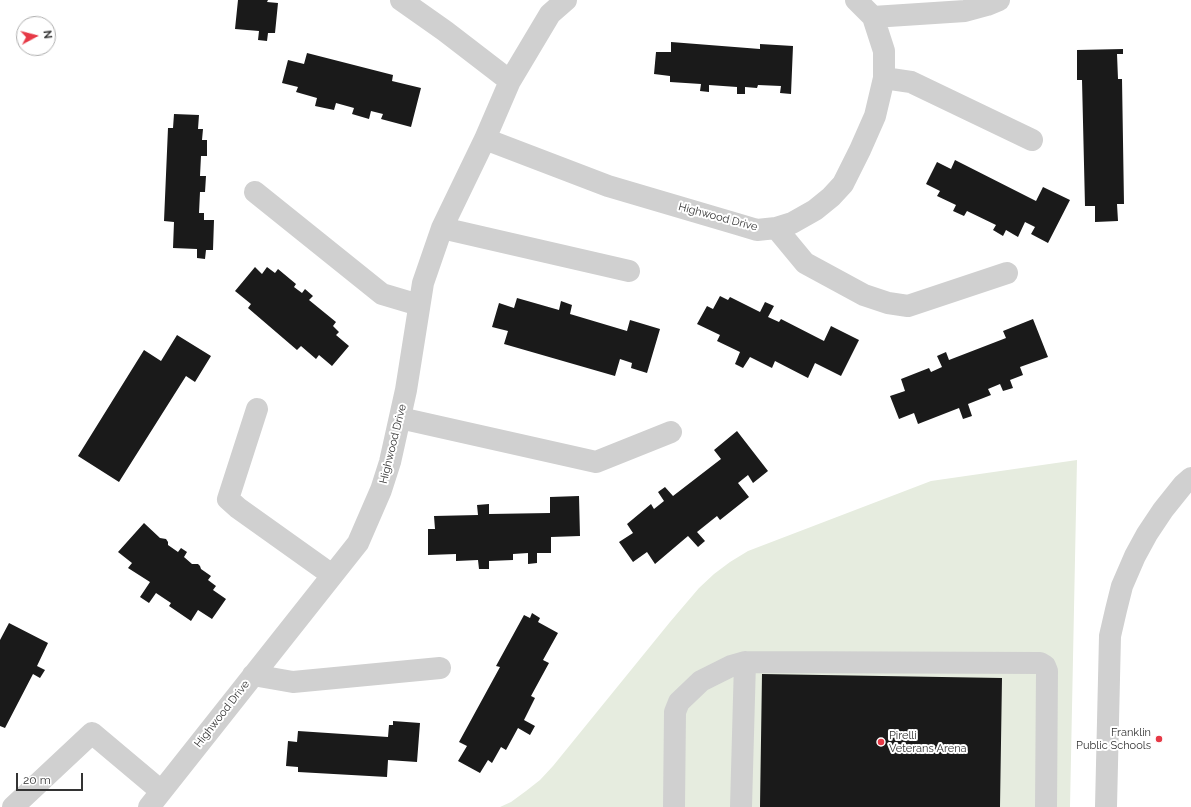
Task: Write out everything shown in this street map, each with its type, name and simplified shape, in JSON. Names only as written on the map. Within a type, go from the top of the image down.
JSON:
[{"type":"street","points":[[401,0],[445,31],[510,81]]},
{"type":"street","name":"Highwood Drive","points":[[155,799],[358,543],[381,490],[390,462],[406,390],[423,283],[442,228],[485,138],[510,81],[550,14],[566,0]]},
{"type":"street","name":"Highwood Drive","points":[[485,138],[608,186],[757,230],[776,228],[792,223],[815,210],[831,197],[843,184],[875,116],[884,78],[884,51],[873,17],[856,0]]},
{"type":"street","points":[[873,17],[965,11],[999,0]]},
{"type":"street","points":[[884,78],[911,82],[1032,140]]},
{"type":"street","points":[[255,192],[382,294],[419,305]]},
{"type":"street","points":[[442,228],[630,272]]},
{"type":"street","points":[[776,228],[805,263],[864,294],[888,303],[908,306],[1007,272]]},
{"type":"street","points":[[257,408],[228,499],[238,508],[332,575]]},
{"type":"street","points":[[400,418],[596,462],[671,432]]},
{"type":"street","points":[[1106,807],[1110,636],[1122,586],[1135,556],[1147,534],[1163,510],[1183,485],[1191,478]]},
{"type":"street","points":[[741,807],[744,662]]},
{"type":"street","points":[[674,807],[675,712],[679,702],[701,680],[731,666],[744,662],[1040,663],[1045,666],[1047,671],[1046,807]]},
{"type":"street","points":[[253,674],[293,682],[440,668]]},
{"type":"street","points":[[13,807],[92,733],[155,799]]},
{"type":"shaded area","points":[[1077,460],[1070,807],[500,807],[511,802],[540,780],[699,588],[714,574],[748,551],[931,481]]},
{"type":"building","points":[[238,0],[268,0],[267,2],[278,3],[275,33],[268,33],[267,41],[258,40],[259,31],[235,29]]},
{"type":"building","points":[[671,42],[760,49],[760,44],[793,46],[791,94],[780,93],[781,86],[758,85],[757,88],[745,87],[745,94],[737,94],[737,87],[709,85],[709,92],[700,91],[701,84],[670,82],[670,76],[654,74],[656,52],[671,52]]},
{"type":"building","points":[[1123,49],[1123,54],[1117,54],[1118,79],[1122,79],[1124,204],[1117,204],[1118,221],[1095,222],[1095,206],[1085,206],[1082,80],[1077,80],[1077,50]]},
{"type":"building","points":[[307,53],[393,75],[392,81],[421,88],[411,127],[381,119],[383,114],[371,111],[369,119],[352,114],[354,108],[336,103],[334,110],[315,106],[317,98],[296,92],[298,87],[282,83],[288,60],[304,64]]},
{"type":"building","points":[[174,114],[199,115],[198,129],[203,129],[202,140],[207,140],[207,156],[201,156],[200,176],[206,176],[205,192],[200,192],[199,213],[204,213],[204,220],[214,220],[213,250],[206,250],[205,259],[197,258],[197,249],[173,248],[174,222],[164,221],[168,128],[173,128]]},
{"type":"building","points":[[955,160],[1036,201],[1043,187],[1070,200],[1048,243],[1031,234],[1035,227],[1025,222],[1018,237],[1006,230],[1003,236],[993,230],[996,225],[967,211],[964,216],[953,211],[956,205],[937,196],[940,191],[926,184],[937,162],[951,169]]},
{"type":"building","points":[[255,267],[262,274],[267,267],[275,273],[278,269],[296,284],[294,287],[302,293],[305,289],[313,296],[309,300],[336,322],[333,326],[339,332],[336,335],[349,346],[332,366],[319,355],[316,359],[301,346],[297,350],[248,308],[251,304],[235,291]]},
{"type":"building","points":[[720,296],[728,300],[730,297],[760,312],[765,302],[774,306],[768,317],[779,322],[781,319],[824,341],[831,326],[859,340],[841,376],[815,363],[808,378],[775,361],[772,368],[750,357],[743,368],[735,364],[740,352],[717,341],[720,335],[697,324],[707,306],[713,309]]},
{"type":"building","points":[[517,298],[559,310],[561,301],[572,305],[570,314],[627,331],[630,320],[660,329],[647,373],[631,368],[632,363],[620,359],[615,376],[504,344],[508,331],[492,327],[499,303],[514,308]]},
{"type":"building","points":[[1033,319],[1048,357],[1020,367],[1023,375],[1010,380],[1013,388],[1003,391],[1000,384],[988,389],[991,395],[968,404],[972,416],[963,419],[959,408],[918,424],[914,413],[899,419],[890,396],[905,391],[901,379],[929,368],[931,372],[942,367],[937,356],[946,352],[949,360],[1006,338],[1003,331]]},
{"type":"building","points":[[177,335],[211,356],[195,382],[186,376],[119,482],[78,456],[144,350],[161,361]]},
{"type":"building","points":[[737,431],[768,471],[753,483],[748,475],[738,483],[749,497],[720,520],[717,516],[697,532],[705,541],[698,547],[688,536],[655,564],[647,552],[633,562],[619,542],[633,533],[627,524],[651,504],[654,509],[664,501],[658,492],[665,487],[673,496],[721,459],[714,450]]},
{"type":"building","points":[[579,496],[580,536],[551,537],[551,553],[537,553],[537,563],[528,564],[528,553],[513,554],[513,560],[489,561],[489,569],[479,569],[478,560],[456,561],[456,554],[428,555],[428,529],[435,529],[434,516],[478,515],[477,505],[489,504],[489,514],[550,513],[550,497]]},
{"type":"building","points":[[144,523],[160,538],[166,539],[168,545],[178,552],[181,548],[187,552],[184,557],[192,564],[198,564],[201,569],[211,576],[208,580],[216,586],[213,590],[226,599],[212,619],[198,610],[191,621],[169,606],[171,603],[156,593],[149,603],[140,597],[150,582],[128,568],[132,563],[118,552]]},
{"type":"building","points":[[532,613],[540,618],[538,622],[558,633],[543,660],[549,663],[531,696],[535,698],[524,720],[535,726],[530,735],[518,728],[506,750],[501,747],[492,763],[488,760],[480,773],[458,761],[467,746],[459,742],[500,667],[496,666],[524,615],[530,618]]},
{"type":"building","points":[[9,623],[48,643],[37,666],[45,670],[40,678],[33,674],[5,728],[0,726],[0,640]]},
{"type":"building","name":"Pirelli Veterans Arena","points":[[762,674],[1002,678],[1000,807],[760,807]]},
{"type":"building","points":[[393,721],[420,723],[417,762],[388,760],[387,777],[298,772],[298,767],[286,766],[288,741],[297,742],[298,731],[388,737],[389,725],[393,725]]},
{"type":"place","name":"Franklin Public Schools","points":[[1159,739]]},
{"type":"place","name":"Pirelli Veterans Arena","points":[[881,742]]}]
